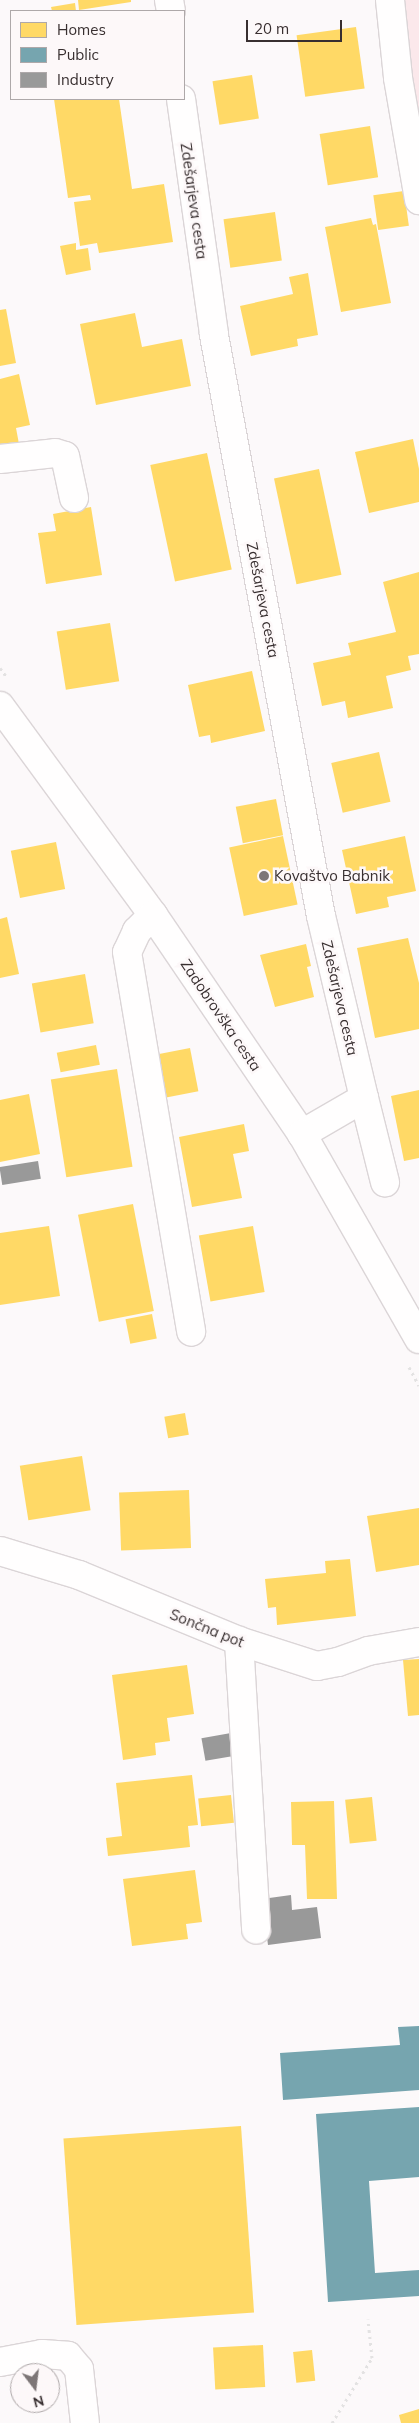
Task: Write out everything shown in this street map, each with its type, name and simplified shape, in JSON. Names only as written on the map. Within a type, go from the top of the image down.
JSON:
[{"type":"street","points":[[390,0],[398,78],[419,200]]},
{"type":"street","name":"Zdešarjeva cesta","points":[[180,100],[214,335],[321,916],[385,1182]]},
{"type":"street","points":[[0,460],[55,453],[65,456],[74,498]]},
{"type":"street","name":"Zadobrovška cesta","points":[[0,706],[153,916],[302,1134],[419,1339]]},
{"type":"street","points":[[153,916],[137,931],[127,952],[191,1332]]},
{"type":"street","points":[[302,1134],[364,1098]]},
{"type":"street","name":"Sončna pot","points":[[0,1552],[79,1575],[239,1641],[317,1666],[338,1662],[368,1651],[419,1642]]},
{"type":"street","points":[[239,1641],[256,1930]]},
{"type":"street","points":[[0,2362],[42,2354],[68,2356],[80,2369],[85,2423]]},
{"type":"path","points":[[332,2423],[372,2358],[368,2319]]},
{"type":"shaded area","points":[[404,0],[419,0],[419,130],[415,100]]},
{"type":"building: Homes","points":[[78,0],[131,0],[131,2],[79,10]]},
{"type":"building: Homes","points":[[75,3],[76,10],[52,10],[51,7]]},
{"type":"building: Homes","points":[[356,27],[365,88],[305,97],[297,35]]},
{"type":"building: Homes","points":[[252,75],[259,118],[219,125],[212,81]]},
{"type":"building: Homes","points":[[54,100],[119,100],[132,189],[164,184],[173,242],[99,253],[97,243],[80,246],[74,202],[91,200],[90,195],[68,198]]},
{"type":"building: Homes","points":[[370,126],[378,177],[328,185],[320,134]]},
{"type":"building: Homes","points":[[404,191],[409,226],[378,230],[373,195]]},
{"type":"building: Homes","points":[[275,212],[282,261],[230,268],[224,219]]},
{"type":"building: Homes","points":[[371,218],[373,225],[376,224],[391,303],[341,312],[325,227]]},
{"type":"building: Homes","points":[[76,243],[76,250],[88,248],[91,270],[66,275],[60,246]]},
{"type":"building: Homes","points":[[308,273],[318,335],[297,339],[298,346],[251,356],[240,306],[293,294],[289,277]]},
{"type":"building: Homes","points":[[6,309],[16,363],[0,366],[0,310]]},
{"type":"building: Homes","points":[[135,313],[142,347],[182,339],[191,386],[96,405],[80,324]]},
{"type":"building: Homes","points":[[19,374],[30,425],[16,428],[19,444],[0,448],[0,379]]},
{"type":"building: Homes","points":[[413,439],[419,469],[419,502],[369,513],[355,452]]},
{"type":"building: Homes","points":[[207,453],[232,569],[175,581],[150,465]]},
{"type":"building: Homes","points":[[319,469],[341,575],[296,584],[274,479]]},
{"type":"building: Homes","points":[[91,507],[102,575],[46,584],[38,533],[56,531],[53,514]]},
{"type":"building: Homes","points":[[419,572],[419,654],[408,656],[411,670],[386,676],[393,708],[348,718],[345,701],[322,706],[313,663],[351,655],[348,643],[396,632],[383,582]]},
{"type":"building: Homes","points":[[110,623],[119,681],[66,690],[57,631]]},
{"type":"building: Homes","points":[[252,671],[265,731],[211,743],[210,735],[199,737],[188,685]]},
{"type":"building: Homes","points":[[379,752],[390,802],[343,813],[331,763]]},
{"type":"building: Homes","points":[[276,799],[283,835],[243,843],[236,807]]},
{"type":"building: Homes","name":"Kovaštvo Babnik","points":[[283,836],[298,904],[244,916],[229,847]]},
{"type":"building: Homes","points":[[405,836],[416,891],[387,897],[389,907],[356,914],[342,850]]},
{"type":"building: Homes","points":[[56,842],[65,889],[20,898],[11,851]]},
{"type":"building: Homes","points":[[7,917],[19,974],[0,978],[0,919]]},
{"type":"building: Homes","points":[[408,938],[419,983],[419,1029],[375,1038],[357,948]]},
{"type":"building: Homes","points":[[306,944],[311,966],[307,967],[314,997],[275,1007],[260,955]]},
{"type":"building: Homes","points":[[85,974],[94,1023],[41,1033],[32,983]]},
{"type":"building: Homes","points":[[96,1045],[100,1065],[61,1072],[57,1053]]},
{"type":"building: Homes","points":[[190,1048],[198,1091],[161,1098],[153,1055]]},
{"type":"building: Homes","points":[[117,1069],[132,1167],[66,1177],[51,1079]]},
{"type":"building: Homes","points":[[419,1090],[419,1158],[404,1161],[391,1096]]},
{"type":"building: Homes","points":[[29,1094],[40,1154],[0,1162],[0,1100]]},
{"type":"building: Homes","points":[[244,1124],[249,1151],[233,1154],[242,1198],[192,1207],[179,1137]]},
{"type":"building: Homes","points":[[133,1204],[154,1311],[99,1322],[78,1215]]},
{"type":"building: Homes","points":[[49,1226],[60,1296],[0,1305],[0,1233]]},
{"type":"building: Homes","points":[[253,1226],[265,1292],[210,1302],[199,1236]]},
{"type":"building: Homes","points":[[152,1314],[157,1339],[130,1344],[125,1319]]},
{"type":"building: Homes","points":[[185,1413],[189,1435],[168,1438],[164,1417]]},
{"type":"building: Homes","points":[[82,1456],[91,1510],[28,1520],[20,1466]]},
{"type":"building: Homes","points":[[189,1490],[191,1548],[121,1550],[119,1492]]},
{"type":"building: Homes","points":[[419,1508],[419,1565],[376,1572],[367,1516]]},
{"type":"building: Homes","points":[[350,1559],[356,1616],[277,1625],[276,1607],[268,1608],[265,1579],[326,1573],[325,1561]]},
{"type":"building: Homes","points":[[419,1659],[419,1715],[408,1716],[403,1660]]},
{"type":"building: Homes","points":[[187,1665],[194,1714],[167,1718],[170,1741],[155,1743],[156,1755],[123,1760],[112,1675]]},
{"type":"building: Homes","points":[[192,1775],[198,1825],[188,1826],[190,1847],[108,1856],[106,1838],[122,1836],[116,1783]]},
{"type":"building: Homes","points":[[231,1795],[234,1823],[201,1826],[198,1798]]},
{"type":"building: Homes","points":[[372,1797],[377,1841],[350,1844],[345,1800]]},
{"type":"building: Homes","points":[[334,1801],[337,1899],[307,1899],[305,1845],[292,1845],[291,1802]]},
{"type":"building: Homes","points":[[195,1870],[202,1922],[186,1924],[188,1939],[132,1946],[123,1879]]},
{"type":"building: Homes","points":[[241,2126],[254,2313],[76,2325],[63,2138]]},
{"type":"building: Homes","points":[[263,2345],[265,2387],[215,2390],[213,2348]]},
{"type":"building: Homes","points":[[312,2350],[315,2381],[296,2383],[293,2352]]},
{"type":"building: Homes","points":[[419,2409],[419,2423],[401,2423],[399,2415]]},
{"type":"building: Public","points":[[419,2026],[419,2090],[283,2100],[280,2053],[400,2045],[398,2027]]},
{"type":"building: Public","points":[[419,2107],[419,2177],[369,2181],[375,2273],[419,2270],[419,2296],[328,2302],[316,2114]]},
{"type":"building: Industry","points":[[38,1161],[41,1179],[2,1185],[0,1167]]},
{"type":"building: Industry","points":[[231,1733],[235,1756],[205,1761],[201,1738]]},
{"type":"building: Industry","points":[[291,1895],[292,1910],[317,1907],[321,1938],[268,1945],[262,1899]]},
{"type":"place","name":"Kovaštvo Babnik","points":[[264,876]]}]
